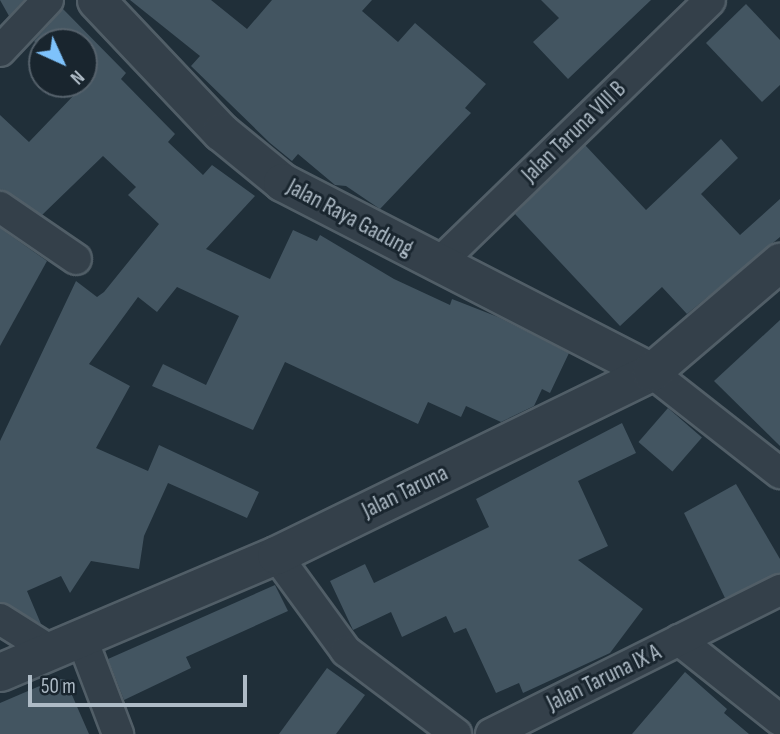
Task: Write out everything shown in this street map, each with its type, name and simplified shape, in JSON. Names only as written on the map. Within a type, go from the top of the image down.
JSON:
[{"type":"street","points":[[0,51],[48,0]]},
{"type":"street","name":"Jalan Raya Gadung","points":[[96,0],[221,132],[282,182],[437,265],[651,372]]},
{"type":"street","name":"Jalan Taruna VIII B","points":[[437,265],[702,3]]},
{"type":"street","points":[[0,207],[76,259]]},
{"type":"street","name":"Jalan Taruna","points":[[0,672],[276,555],[651,372],[780,262]]},
{"type":"street","points":[[651,372],[780,473]]},
{"type":"street","points":[[276,555],[346,651],[456,734]]},
{"type":"street","name":"Jalan Taruna IX A","points":[[491,734],[780,590]]},
{"type":"street","points":[[0,619],[67,645],[118,734]]},
{"type":"street","name":"Jalan Taruna IX A","points":[[679,640],[780,720]]},
{"type":"building","points":[[0,0],[24,0],[9,16]]},
{"type":"building","points":[[130,0],[211,0],[247,29],[272,0],[372,0],[362,11],[398,42],[415,23],[486,84],[465,108],[471,113],[380,209],[346,186],[335,185],[298,154],[292,161],[270,143],[191,66],[200,56]]},
{"type":"building","points":[[541,0],[651,0],[568,79],[533,42],[559,18]]},
{"type":"building","points":[[746,4],[780,40],[780,85],[762,102],[706,43]]},
{"type":"building","points":[[63,9],[82,28],[46,28]]},
{"type":"building","points":[[98,45],[126,73],[121,79],[175,134],[168,142],[203,175],[212,165],[255,196],[206,249],[270,279],[293,230],[317,241],[320,235],[394,279],[450,305],[452,299],[498,317],[569,353],[550,393],[542,389],[534,406],[501,422],[466,406],[461,417],[428,402],[418,424],[285,362],[253,430],[152,386],[163,364],[206,385],[239,316],[177,287],[157,312],[138,297],[89,364],[130,386],[96,448],[148,471],[159,445],[259,492],[247,518],[168,483],[144,536],[139,569],[91,561],[70,593],[61,576],[27,591],[41,624],[0,602],[0,441],[76,281],[97,297],[159,224],[128,195],[136,187],[103,156],[42,215],[0,190],[0,115],[29,142],[71,98],[98,98]]},
{"type":"building","points":[[721,139],[738,158],[701,194],[740,235],[780,199],[780,237],[687,314],[662,287],[620,326],[515,214],[585,145],[646,210]]},
{"type":"building","points":[[0,228],[47,261],[0,346]]},
{"type":"building","points":[[780,320],[780,446],[714,381]]},
{"type":"building","points":[[668,408],[702,438],[672,471],[638,442]]},
{"type":"building","points":[[622,423],[636,453],[578,481],[608,546],[578,560],[643,609],[610,653],[523,693],[519,683],[496,693],[466,628],[454,633],[446,616],[402,637],[391,612],[353,630],[330,581],[365,564],[374,583],[489,527],[476,499]]},
{"type":"building","points":[[736,484],[780,559],[780,573],[725,598],[684,513]]},
{"type":"building","points":[[275,585],[288,611],[186,657],[191,668],[124,700],[108,659]]},
{"type":"building","points":[[327,668],[365,695],[336,734],[279,734]]},
{"type":"building","points":[[685,672],[727,709],[724,713],[749,734],[632,734]]},
{"type":"building","points":[[56,679],[65,679],[89,734],[0,734],[0,703]]}]
